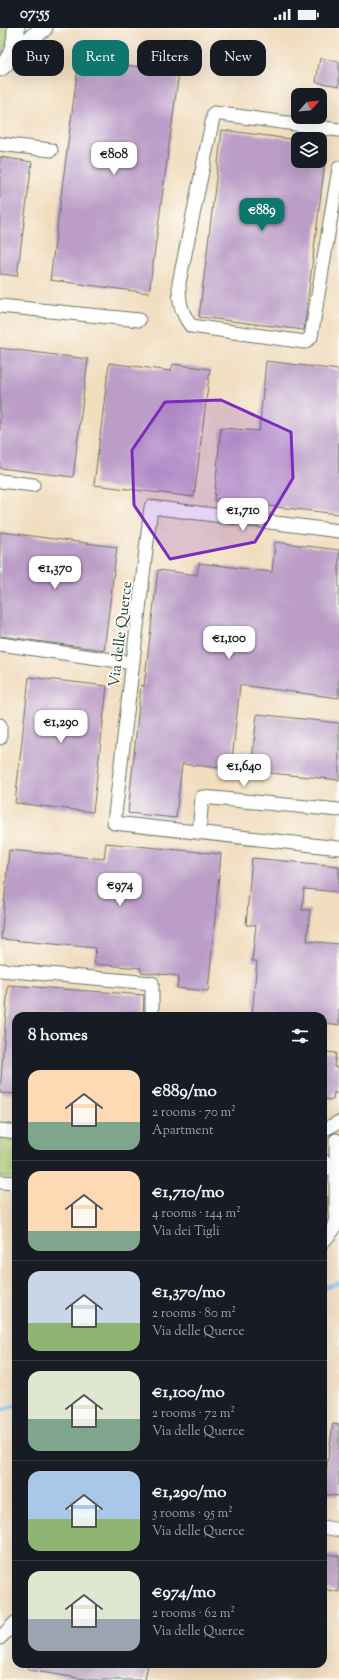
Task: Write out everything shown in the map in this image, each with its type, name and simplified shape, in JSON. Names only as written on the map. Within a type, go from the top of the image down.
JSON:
[{"type":"main road","points":[[14,40],[16,28]]},
{"type":"main road","points":[[29,40],[44,28]]},
{"type":"main road","points":[[0,68],[12,54]]},
{"type":"street","points":[[339,130],[214,113],[179,283],[179,298],[182,314],[190,326],[305,342],[311,337],[339,168]]},
{"type":"street","points":[[0,144],[51,150]]},
{"type":"street","points":[[0,306],[139,320]]},
{"type":"street","points":[[0,481],[33,485]]},
{"type":"street","name":"Via delle Querce","points":[[339,531],[150,507],[114,823],[339,848]]},
{"type":"street","points":[[0,644],[133,663]]},
{"type":"street","points":[[0,725],[0,738]]},
{"type":"street","points":[[198,833],[202,797],[339,810]]},
{"type":"street","points":[[0,970],[152,983],[152,1012]]},
{"type":"street","points":[[327,1128],[339,1122]]},
{"type":"street","points":[[0,1130],[12,1132]]},
{"type":"street","points":[[327,1237],[334,1229],[336,1215],[336,1167],[333,1139]]},
{"type":"street","points":[[327,1169],[336,1167]]},
{"type":"street","points":[[0,1182],[12,1183]]},
{"type":"street","points":[[327,1528],[339,1530]]},
{"type":"street","points":[[0,1638],[12,1626]]},
{"type":"highlighted area","points":[[221,400],[291,432],[293,478],[255,542],[170,559],[134,505],[132,450],[165,402]]},
{"type":"green space","points":[[0,28],[9,28],[6,45],[0,55]]},
{"type":"green space","points":[[0,1135],[12,1136],[12,1178],[0,1177]]},
{"type":"building","points":[[320,58],[339,62],[339,86],[316,82]]},
{"type":"building","points":[[129,66],[137,67],[137,76],[178,76],[149,293],[50,280],[77,76],[129,76]]},
{"type":"building","points":[[222,130],[291,139],[291,168],[324,168],[304,330],[199,317]]},
{"type":"building","points":[[0,157],[32,162],[17,276],[0,274]]},
{"type":"building","points":[[0,348],[88,359],[73,477],[0,468]]},
{"type":"building","points":[[266,361],[339,370],[339,514],[214,500],[221,428],[259,431]]},
{"type":"building","points":[[109,363],[171,371],[173,364],[210,369],[194,497],[94,485]]},
{"type":"building","points":[[0,532],[117,547],[104,650],[0,636]]},
{"type":"building","points":[[275,542],[339,550],[339,698],[240,685],[231,769],[182,764],[176,818],[128,813],[141,685],[144,686],[158,570],[197,575],[199,563],[272,572]]},
{"type":"building","points":[[29,677],[107,686],[93,812],[15,803]]},
{"type":"building","points":[[257,714],[339,723],[339,780],[251,771]]},
{"type":"building","points":[[106,843],[221,854],[208,991],[177,988],[179,976],[141,972],[141,968],[94,964],[96,948],[1,939],[9,850],[104,859]]},
{"type":"building","points":[[252,858],[339,866],[339,892],[304,889],[302,910],[310,910],[307,941],[339,944],[339,1025],[327,1024],[327,1012],[252,1012],[257,961],[252,961],[256,925],[246,925]]},
{"type":"building","points":[[8,985],[144,995],[143,1012],[12,1012],[12,1094],[0,1093]]},
{"type":"building","points":[[327,1052],[336,1053],[334,1067],[339,1067],[339,1093],[334,1093],[333,1100],[327,1099]]},
{"type":"building","points":[[333,1424],[339,1425],[339,1496],[327,1494],[327,1466]]},
{"type":"building","points":[[327,1554],[339,1556],[339,1592],[327,1590]]},
{"type":"building","points":[[28,1668],[147,1668],[145,1680],[91,1680],[28,1670]]},
{"type":"waterway","points":[[327,1287],[339,1283]]},
{"type":"waterway","points":[[0,1411],[12,1406]]}]
